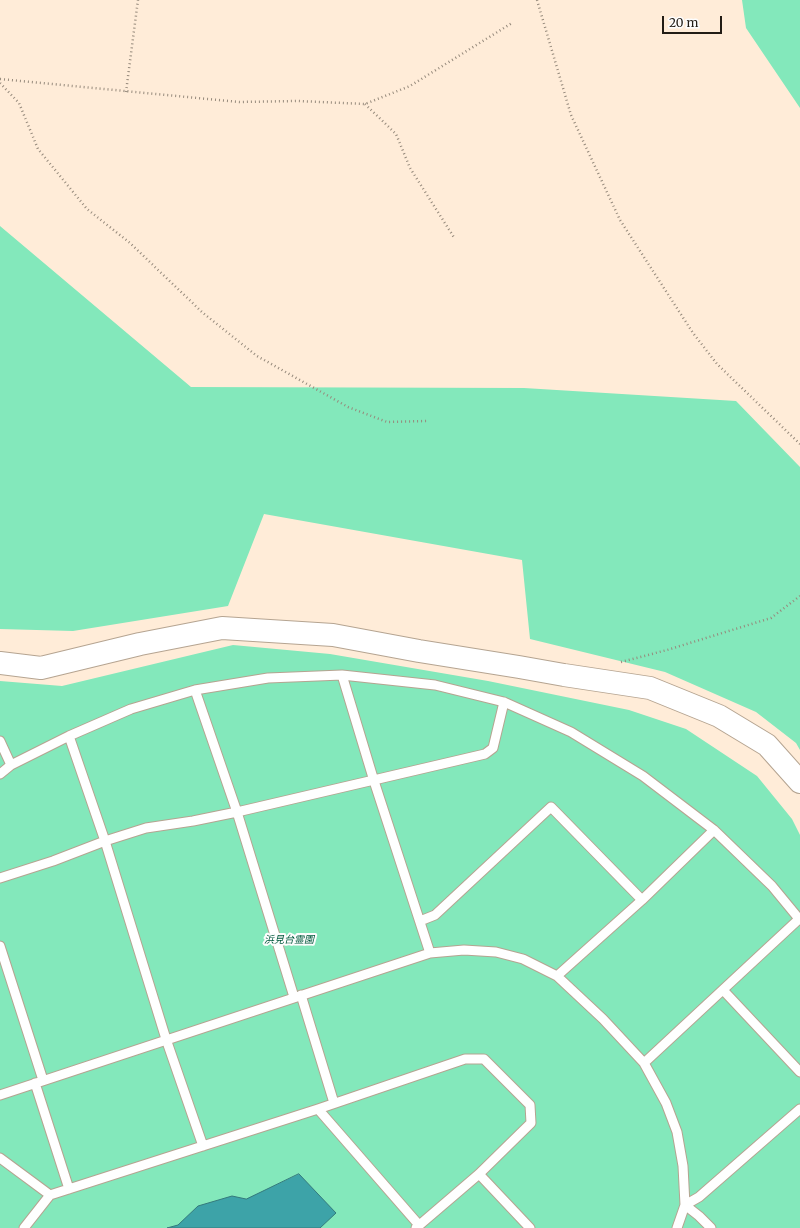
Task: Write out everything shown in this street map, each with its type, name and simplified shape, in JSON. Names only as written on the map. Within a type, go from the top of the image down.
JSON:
[{"type":"street","points":[[0,663],[41,668],[140,644],[222,628],[333,635],[564,675],[650,688],[719,716],[767,745],[800,782]]},
{"type":"lane","points":[[342,675],[374,781],[430,953]]},
{"type":"lane","points":[[0,774],[11,765],[69,736],[131,709],[195,690],[268,678],[342,675],[435,685],[504,702],[570,732],[643,776],[714,830],[772,886],[800,920],[644,1063]]},
{"type":"lane","points":[[195,690],[334,1104]]},
{"type":"lane","points":[[0,878],[146,828],[193,821],[236,812],[485,754],[493,748],[504,702]]},
{"type":"lane","points":[[69,736],[105,841],[166,1039],[203,1146]]},
{"type":"lane","points":[[0,741],[11,765]]},
{"type":"lane","points":[[420,920],[434,915],[551,807],[642,900]]},
{"type":"lane","points":[[557,976],[642,900],[714,830]]},
{"type":"lane","points":[[0,946],[69,1189]]},
{"type":"lane","points":[[0,1095],[430,953],[464,950],[496,952],[523,959],[557,976],[604,1019],[644,1063],[666,1103],[677,1132],[683,1166],[685,1205],[677,1228]]},
{"type":"lane","points":[[723,990],[800,1072]]},
{"type":"lane","points":[[24,1228],[50,1195],[318,1109],[334,1104],[465,1059],[484,1059],[530,1105],[530,1123],[479,1174],[417,1226],[318,1109]]},
{"type":"lane","points":[[685,1205],[699,1197],[800,1109]]},
{"type":"lane","points":[[0,1158],[50,1195]]},
{"type":"lane","points":[[479,1174],[530,1228]]},
{"type":"lane","points":[[685,1205],[711,1228]]},
{"type":"path","points":[[126,92],[138,0]]},
{"type":"path","points":[[537,0],[571,115],[620,220],[693,333],[717,364],[800,444]]},
{"type":"path","points":[[0,79],[239,102],[298,101],[365,104],[410,86],[512,24]]},
{"type":"path","points":[[0,83],[20,103],[38,149],[87,209],[130,243],[203,313],[257,356],[348,407],[387,422],[427,421]]},
{"type":"path","points":[[365,104],[396,134],[410,168],[455,239]]},
{"type":"path","points":[[615,663],[666,650],[770,618],[800,596]]},
{"type":"green space","points":[[742,0],[800,0],[800,108],[746,28]]},
{"type":"green space","points":[[0,226],[191,387],[524,388],[736,401],[800,467],[800,750],[796,743],[756,712],[665,672],[530,639],[522,560],[264,514],[228,606],[73,631],[0,629]]},
{"type":"green space","name":"浜見台霊園","points":[[233,645],[330,654],[488,681],[629,710],[686,729],[757,776],[792,819],[800,835],[800,1228],[0,1228],[0,681],[62,686]]},
{"type":"water","points":[[299,1174],[336,1213],[320,1228],[167,1228],[178,1225],[198,1206],[232,1196],[246,1199]]}]
